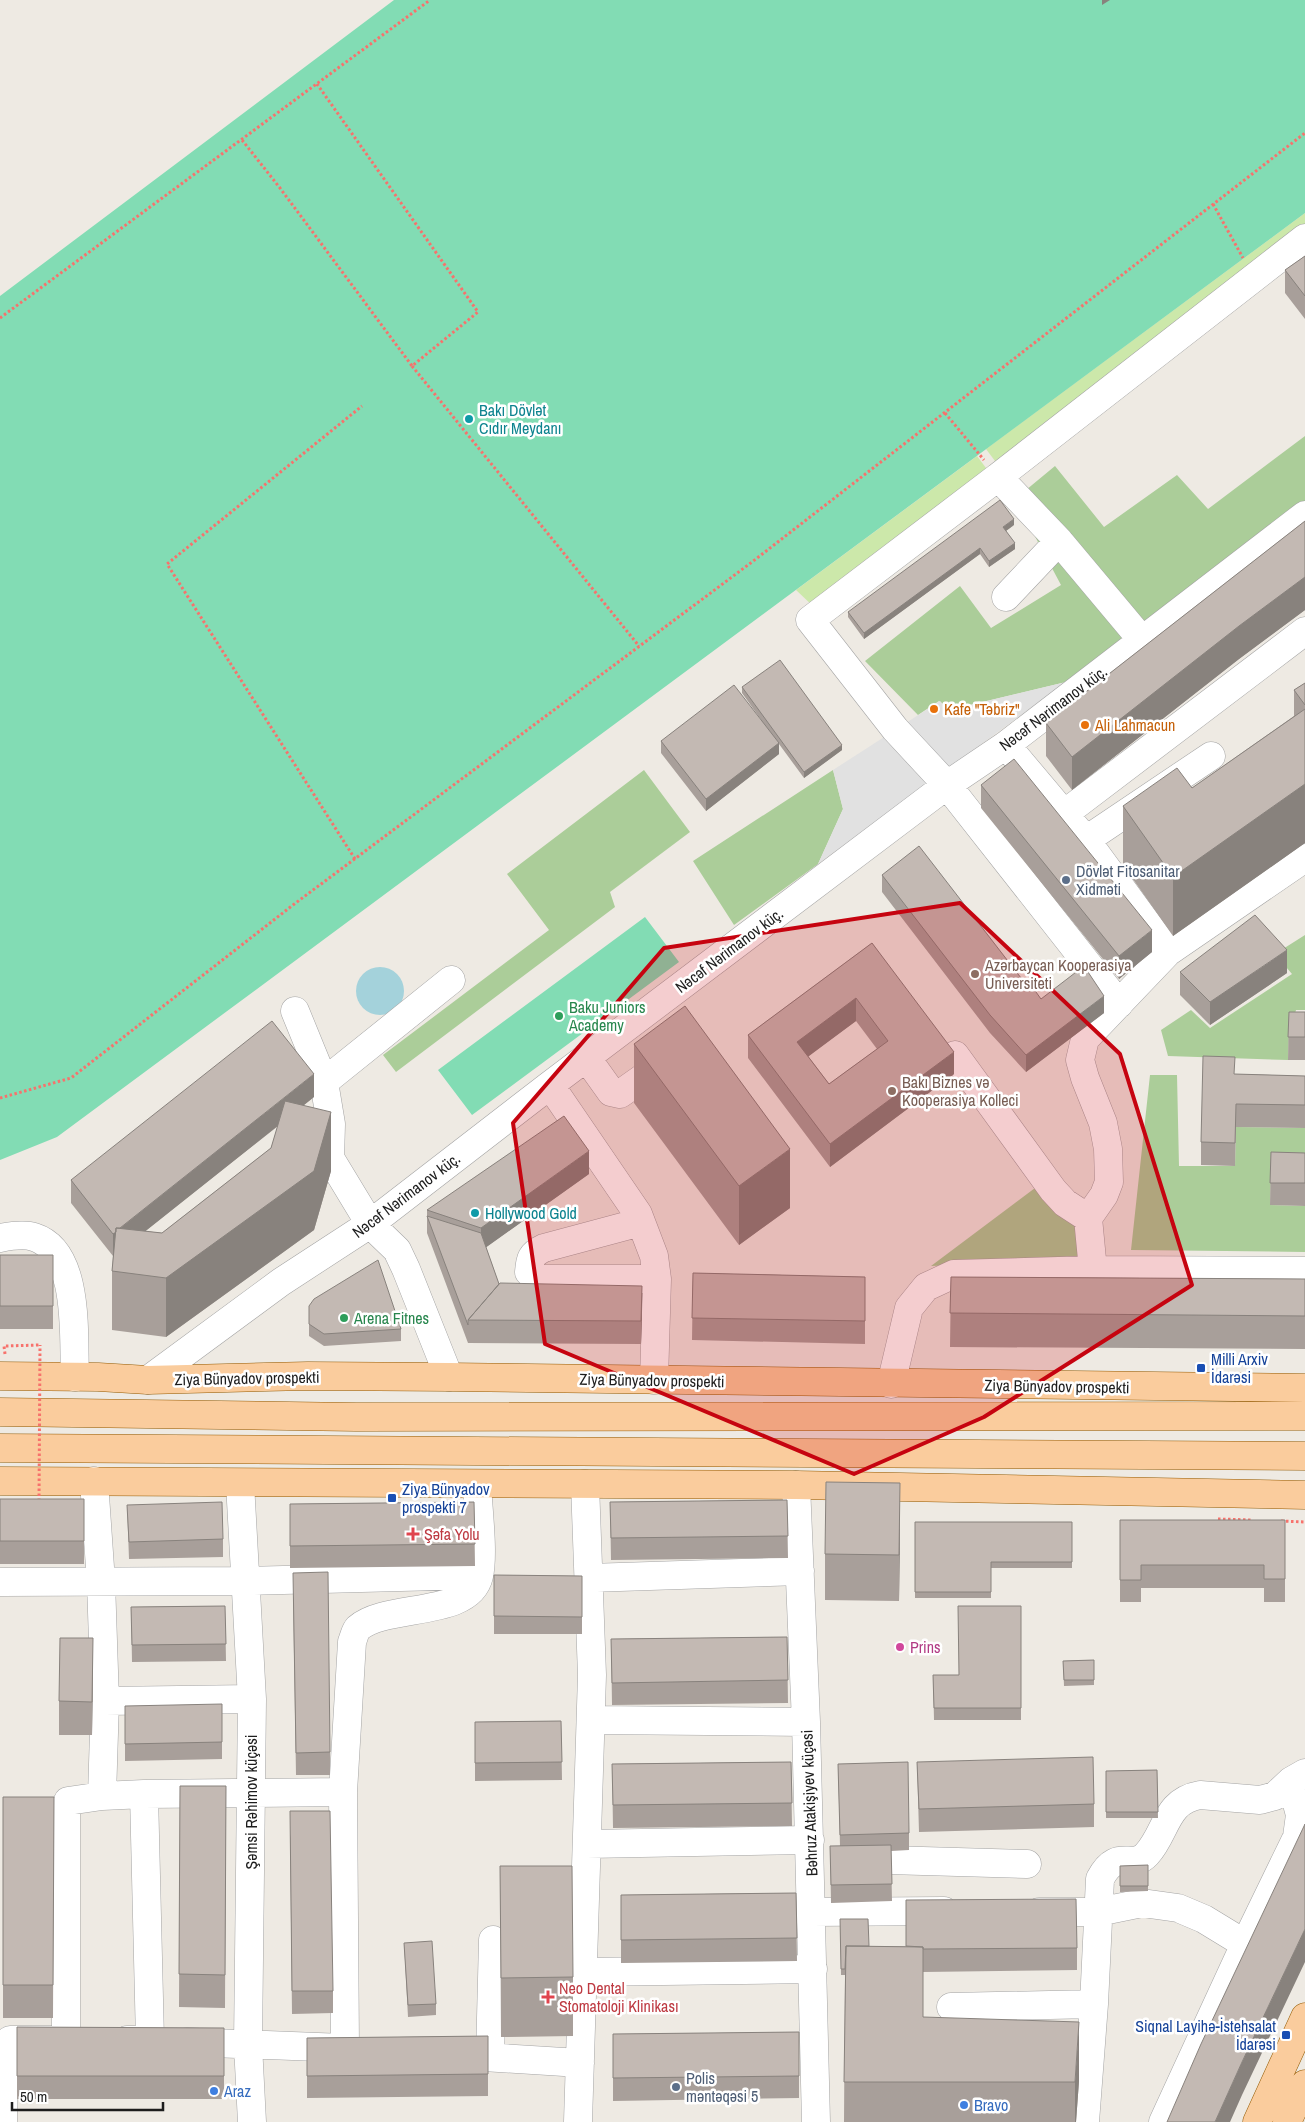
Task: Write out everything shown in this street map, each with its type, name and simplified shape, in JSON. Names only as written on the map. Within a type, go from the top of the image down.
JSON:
[{"type":"main road","name":"Ziya Bünyadov prospekti","points":[[0,1376],[148,1380],[308,1376],[449,1377],[1305,1388]]},
{"type":"main road","name":"Ziya Bünyadov prospekti","points":[[0,1412],[356,1417],[1305,1416]]},
{"type":"main road","points":[[0,1448],[1305,1456]]},
{"type":"main road","points":[[0,1481],[796,1485],[1305,1495]]},
{"type":"main road","points":[[1257,2122],[1305,2017]]},
{"type":"main road","points":[[1287,2122],[1305,2084]]},
{"type":"street","points":[[1119,1004],[947,786],[895,729],[810,620],[998,477],[1305,238]]},
{"type":"street","points":[[998,477],[1059,542],[1142,640]]},
{"type":"street","name":"Nəcəf Nərimanov küç.","points":[[148,1380],[281,1282],[370,1224],[645,1013],[947,786],[1006,745],[1305,515]]},
{"type":"street","points":[[1006,597],[1059,542]]},
{"type":"street","points":[[1064,814],[1305,631]]},
{"type":"street","points":[[1006,745],[1086,840],[1168,952]]},
{"type":"street","points":[[1086,840],[1211,756]]},
{"type":"street","points":[[1093,1270],[1088,1218],[1104,1196],[1109,1182],[1108,1149],[1103,1123],[1080,1060],[1081,1048],[1085,1039],[1168,952],[1305,858]]},
{"type":"street","points":[[324,1082],[451,980]]},
{"type":"street","points":[[295,1011],[324,1082],[332,1124],[330,1158]]},
{"type":"street","points":[[586,1058],[611,1092],[616,1094],[620,1094],[663,1064],[666,1056],[645,1013]]},
{"type":"street","points":[[955,1056],[1053,1190],[1065,1203],[1088,1218]]},
{"type":"street","points":[[550,1085],[638,1214],[654,1256],[657,1279],[654,1380]]},
{"type":"street","points":[[272,1156],[279,1152],[299,1149],[318,1151],[330,1158],[370,1224],[397,1250],[449,1377]]},
{"type":"street","points":[[642,1222],[544,1248],[535,1252],[530,1260],[529,1272],[536,1279],[657,1279]]},
{"type":"street","points":[[0,1238],[33,1236],[49,1244],[62,1262],[70,1284],[75,1377]]},
{"type":"street","points":[[891,1384],[909,1308],[926,1287],[954,1274],[1093,1270],[1305,1271]]},
{"type":"street","points":[[94,1481],[101,1582],[105,1700],[102,1796]]},
{"type":"street","name":"Şəmsi Rəhimov küçəsi","points":[[240,1483],[247,1581],[252,1699],[248,2046],[252,2122]]},
{"type":"street","points":[[345,2048],[343,1792],[352,1642],[357,1629],[371,1620],[462,1598],[475,1587],[479,1575],[478,1484]]},
{"type":"street","points":[[578,2122],[592,1720],[585,1484]]},
{"type":"street","name":"Bəhruz Atakişiyev küçəsi","points":[[796,1485],[812,1912],[816,2122]]},
{"type":"street","points":[[589,1578],[800,1571]]},
{"type":"street","points":[[0,1582],[247,1581],[479,1575]]},
{"type":"street","points":[[105,1700],[252,1699]]},
{"type":"street","points":[[592,1720],[806,1722]]},
{"type":"street","points":[[1084,2122],[1094,2004],[1100,1879],[1106,1868],[1114,1861],[1142,1859],[1162,1832],[1168,1815],[1191,1797],[1200,1795],[1260,1800],[1275,1796],[1298,1777]]},
{"type":"street","points":[[1163,2122],[1245,1944],[1297,1837],[1300,1815],[1298,1777]]},
{"type":"street","points":[[66,2040],[66,1806],[68,1801],[102,1796],[144,1794],[343,1792]]},
{"type":"street","points":[[144,1794],[150,2040]]},
{"type":"street","points":[[587,1844],[810,1849],[1027,1864]]},
{"type":"street","points":[[1010,1912],[1098,1912],[1142,1903],[1178,1908],[1204,1919],[1245,1944]]},
{"type":"street","points":[[812,1912],[970,1912]]},
{"type":"street","points":[[490,2057],[493,1940]]},
{"type":"street","points":[[583,1972],[813,1969]]},
{"type":"street","points":[[951,2007],[1094,2004]]},
{"type":"street","points":[[3,2122],[4,2049],[6,2043],[10,2040],[150,2040],[248,2046],[374,2050]]},
{"type":"street","points":[[432,2054],[580,2063]]},
{"type":"path","points":[[0,318],[430,0]]},
{"type":"path","points":[[317,84],[478,312],[412,366]]},
{"type":"path","points":[[0,1098],[71,1078],[355,859],[752,562],[1305,133]]},
{"type":"path","points":[[242,140],[280,188],[412,366],[639,646]]},
{"type":"path","points":[[1213,204],[1254,278]]},
{"type":"path","points":[[355,859],[166,564],[362,406]]},
{"type":"path","points":[[945,412],[998,477]]},
{"type":"path","points":[[4,1346],[40,1345],[39,1504]]},
{"type":"highlighted area","points":[[960,903],[1120,1054],[1192,1285],[984,1417],[854,1474],[545,1344],[513,1123],[664,948]]},
{"type":"green space","name":"Bakı Dövlət Cıdır Meydanı","points":[[394,0],[1305,0],[1305,213],[57,1137],[0,1160],[0,296]]},
{"type":"green space","points":[[1305,213],[1305,232],[998,465],[986,449]]},
{"type":"green space","points":[[1305,436],[1305,502],[1066,682],[949,710],[939,701],[918,715],[865,661],[960,586],[991,628],[1061,585],[1015,499],[1055,466],[1104,527],[1177,475],[1208,509]]},
{"type":"green space","points":[[977,456],[989,472],[815,608],[796,590]]},
{"type":"green space","points":[[644,770],[690,832],[610,892],[615,907],[396,1072],[383,1055],[549,930],[507,874]]},
{"type":"green space","points":[[833,770],[843,809],[818,864],[734,925],[693,861]]},
{"type":"green space","name":"Baku Juniors Academy","points":[[645,917],[679,962],[472,1115],[438,1070]]},
{"type":"green space","points":[[1305,935],[1305,1010],[1296,1010],[1289,1035],[1288,1060],[1168,1056],[1161,1030],[1191,1010],[1210,1028],[1292,974],[1275,954]]},
{"type":"green space","points":[[1150,1075],[1177,1075],[1179,1166],[1235,1166],[1236,1127],[1305,1128],[1305,1176],[1271,1175],[1270,1205],[1305,1206],[1305,1252],[1131,1250]]},
{"type":"green space","points":[[1035,1188],[1084,1231],[1078,1259],[931,1266]]},
{"type":"shaded area","points":[[1066,682],[818,864],[843,809],[833,770],[940,701],[949,710]]},
{"type":"water","points":[[380,967],[389,969],[397,974],[402,982],[404,991],[402,1000],[397,1008],[389,1013],[380,1015],[371,1013],[363,1008],[358,1000],[356,991],[358,982],[363,974],[371,969]]},
{"type":"building","points":[[1305,256],[1305,296],[1285,270]]},
{"type":"building","points":[[1000,500],[1014,519],[1003,527],[1015,543],[989,561],[980,548],[864,633],[848,612]]},
{"type":"building","points":[[1305,521],[1305,577],[1239,626],[1072,757],[1046,723]]},
{"type":"building","points":[[780,660],[842,745],[804,772],[742,687]]},
{"type":"building","points":[[1305,683],[1305,705],[1294,690]]},
{"type":"building","points":[[734,685],[779,743],[706,799],[661,741]]},
{"type":"building","points":[[1305,709],[1305,784],[1173,877],[1123,806],[1177,768],[1192,788]]},
{"type":"building","name":"Dövlət Fitosanitar Xidməti","points":[[1014,759],[1152,930],[1119,956],[981,785]]},
{"type":"building","points":[[919,846],[1028,987],[1031,985],[1041,999],[1084,966],[1104,996],[1026,1055],[990,1015],[882,875]]},
{"type":"building","points":[[1255,915],[1287,950],[1210,1002],[1180,972]]},
{"type":"building","points":[[872,943],[954,1052],[830,1144],[748,1035]],"holes":[[[856,998],[888,1041],[829,1084],[797,1042]]]},
{"type":"building","points":[[685,1006],[790,1149],[739,1186],[634,1044]]},
{"type":"building","points":[[1289,1012],[1305,1012],[1305,1037],[1288,1037]]},
{"type":"building","points":[[272,1021],[314,1074],[120,1228],[116,1228],[116,1232],[113,1234],[71,1180]]},
{"type":"building","points":[[1203,1056],[1235,1057],[1234,1074],[1305,1076],[1305,1105],[1236,1104],[1235,1143],[1201,1142]]},
{"type":"building","points":[[285,1101],[331,1112],[314,1171],[166,1278],[112,1271],[116,1228],[162,1233],[271,1148]]},
{"type":"building","points":[[564,1116],[589,1151],[481,1228],[427,1210]]},
{"type":"building","points":[[1271,1152],[1305,1153],[1305,1183],[1270,1183]]},
{"type":"building","points":[[427,1216],[481,1233],[499,1284],[468,1320],[468,1325]]},
{"type":"building","points":[[0,1255],[53,1255],[53,1306],[0,1306]]},
{"type":"building","points":[[378,1260],[401,1329],[324,1334],[309,1324],[309,1306],[314,1299]]},
{"type":"building","points":[[693,1273],[865,1277],[865,1321],[692,1318]]},
{"type":"building","points":[[951,1277],[1305,1279],[1305,1316],[950,1313]]},
{"type":"building","points":[[500,1283],[642,1286],[641,1321],[468,1320]]},
{"type":"building","points":[[826,1482],[900,1483],[899,1555],[825,1554]]},
{"type":"building","points":[[0,1499],[84,1499],[84,1541],[0,1541]]},
{"type":"building","points":[[787,1500],[788,1536],[611,1538],[610,1502]]},
{"type":"building","points":[[222,1502],[223,1539],[129,1542],[127,1505]]},
{"type":"building","points":[[474,1502],[475,1544],[290,1546],[290,1504]]},
{"type":"building","points":[[1120,1520],[1285,1520],[1285,1579],[1264,1579],[1264,1565],[1141,1565],[1141,1580],[1120,1580]]},
{"type":"building","points":[[915,1522],[1072,1522],[1072,1562],[991,1562],[991,1592],[915,1592]]},
{"type":"building","points":[[328,1572],[330,1752],[296,1753],[293,1573]]},
{"type":"building","points":[[494,1575],[582,1576],[582,1617],[494,1616]]},
{"type":"building","points":[[225,1606],[226,1644],[132,1645],[131,1607]]},
{"type":"building","points":[[958,1606],[1021,1606],[1021,1708],[934,1708],[933,1675],[959,1675]]},
{"type":"building","points":[[787,1637],[788,1680],[612,1683],[611,1639]]},
{"type":"building","points":[[60,1638],[93,1638],[92,1702],[59,1701]]},
{"type":"building","points":[[1094,1660],[1094,1680],[1064,1680],[1063,1661]]},
{"type":"building","points":[[222,1704],[222,1742],[125,1744],[125,1706]]},
{"type":"building","points":[[561,1721],[562,1762],[475,1763],[475,1722]]},
{"type":"building","points":[[1093,1757],[1094,1804],[919,1809],[917,1762]]},
{"type":"building","points":[[791,1762],[792,1803],[613,1805],[612,1764]]},
{"type":"building","points":[[908,1762],[909,1833],[840,1835],[838,1764]]},
{"type":"building","points":[[1157,1770],[1158,1812],[1106,1812],[1106,1771]]},
{"type":"building","points":[[180,1786],[226,1786],[225,1975],[179,1974]]},
{"type":"building","points":[[3,1797],[54,1797],[53,1985],[3,1985]]},
{"type":"building","points":[[290,1811],[330,1811],[333,1991],[292,1991]]},
{"type":"building","points":[[1305,1824],[1305,1929],[1215,2122],[1167,2122],[1201,2044]]},
{"type":"building","points":[[891,1845],[892,1884],[831,1885],[830,1846]]},
{"type":"building","points":[[1148,1865],[1148,1886],[1120,1886],[1120,1866]]},
{"type":"building","points":[[500,1866],[572,1866],[573,1977],[501,1978]]},
{"type":"building","points":[[796,1893],[797,1938],[621,1940],[621,1895]]},
{"type":"building","points":[[1076,1899],[1077,1948],[923,1949],[923,1947],[906,1946],[906,1900]]},
{"type":"building","points":[[840,1919],[868,1919],[869,1946],[846,1946],[845,1969],[841,1969]]},
{"type":"building","points":[[432,1941],[436,2004],[408,2005],[404,1943]]},
{"type":"building","points":[[846,1946],[923,1947],[923,2017],[1079,2022],[1075,2082],[844,2082]]},
{"type":"building","points":[[17,2027],[224,2028],[224,2076],[17,2076]]},
{"type":"building","points":[[799,2032],[799,2076],[613,2078],[613,2034]]},
{"type":"building","points":[[488,2036],[488,2074],[307,2076],[307,2038]]},
{"type":"place","name":"Bakı Dövlət Cıdır Meydanı","points":[[469,419]]},
{"type":"place","name":"Kafe \"Təbriz\"","points":[[934,709]]},
{"type":"place","name":"Ali Lahmacun","points":[[1085,725]]},
{"type":"place","name":"Dövlət Fitosanitar Xidməti","points":[[1066,880]]},
{"type":"place","name":"Azərbaycan Kooperasiya Universiteti","points":[[975,974]]},
{"type":"place","name":"Baku Juniors Academy","points":[[559,1016]]},
{"type":"place","name":"Bakı Biznes və Kooperasiya Kolleci","points":[[892,1091]]},
{"type":"place","name":"Hollywood Gold","points":[[475,1213]]},
{"type":"place","name":"Arena Fitnes","points":[[344,1318]]},
{"type":"place","name":"Milli Arxiv İdarəsi","points":[[1201,1368]]},
{"type":"place","name":"Ziya Bünyadov prospekti 7","points":[[392,1498]]},
{"type":"place","name":"Şəfa Yolu","points":[[413,1534]]},
{"type":"place","name":"Prins","points":[[900,1647]]},
{"type":"place","name":"Neo Dental Stomatoloji Klinikası","points":[[548,1997]]},
{"type":"place","name":"Siqnal Layihə-İstehsalat İdarəsi","points":[[1286,2035]]},
{"type":"place","name":"Polis məntəqəsi 5","points":[[676,2087]]},
{"type":"place","name":"Araz","points":[[214,2091]]},
{"type":"place","name":"Bravo","points":[[964,2105]]}]
